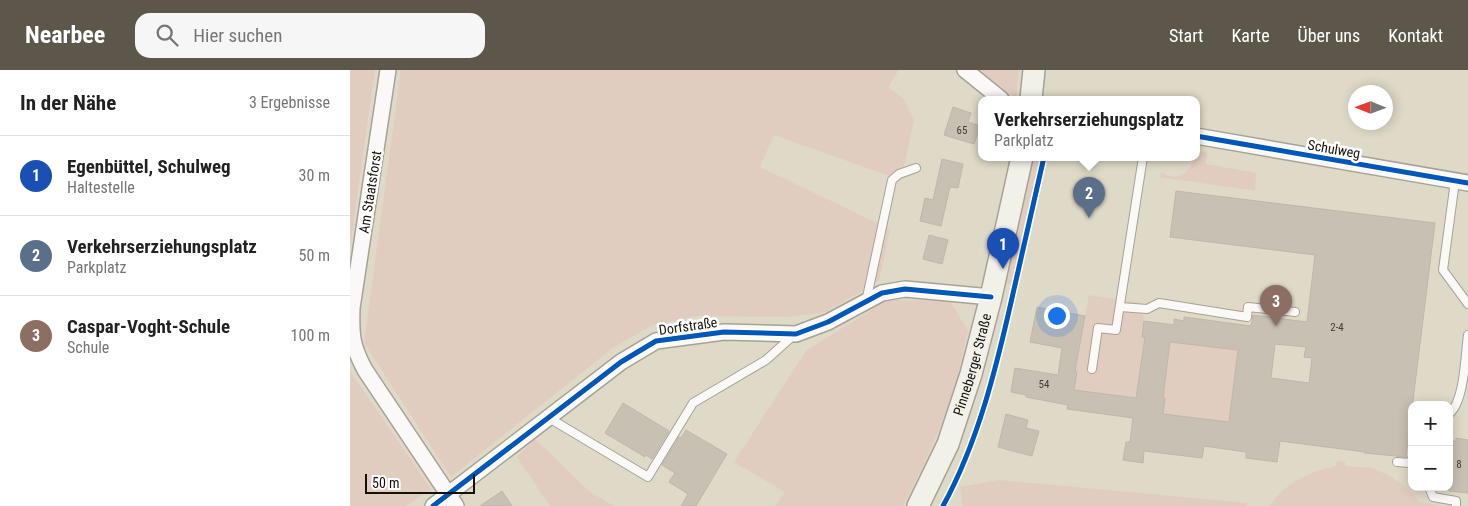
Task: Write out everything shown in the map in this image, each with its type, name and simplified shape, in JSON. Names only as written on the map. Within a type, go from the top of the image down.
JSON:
[{"type":"main road","points":[[1031,96],[1034,70]]},
{"type":"main road","name":"Pinneberger Straße","points":[[918,506],[948,444],[971,374],[991,296],[1021,161]]},
{"type":"street","name":"Am Staatsforst","points":[[388,70],[352,308],[351,330],[355,351],[365,370],[452,501]]},
{"type":"street","points":[[964,70],[997,96]]},
{"type":"street","name":"Schulweg","points":[[1200,137],[1461,182]]},
{"type":"street","name":"Dorfstraße","points":[[433,506],[452,501],[549,418],[622,362],[656,341],[724,332],[796,334],[828,322],[882,293],[906,289],[991,296]]},
{"type":"lane","points":[[1092,369],[1098,328],[1116,330],[1143,161]]},
{"type":"lane","points":[[866,302],[892,180],[899,174],[916,168]]},
{"type":"lane","points":[[1461,182],[1443,270],[1468,304]]},
{"type":"lane","points":[[1120,307],[1147,309],[1159,303],[1247,317],[1248,307],[1295,312]]},
{"type":"lane","points":[[549,418],[648,477],[693,403],[766,360],[796,334]]},
{"type":"lane","points":[[1453,411],[1460,398],[1468,335]]},
{"type":"lane","points":[[1397,462],[1408,463]]},
{"type":"lane","points":[[1431,491],[1433,497],[1456,501],[1456,506]]},
{"type":"shaded area","points":[[350,70],[375,70],[350,248]]},
{"type":"shaded area","points":[[401,70],[899,70],[888,87],[904,99],[914,120],[901,180],[774,135],[760,167],[890,229],[879,281],[826,312],[789,317],[696,316],[653,325],[614,347],[451,477],[364,343]]},
{"type":"shaded area","points":[[979,70],[1019,70],[1016,96],[1013,96]]},
{"type":"shaded area","points":[[1200,151],[1207,153],[1206,164],[1256,173],[1255,191],[1160,177],[1161,172],[1178,177],[1186,172],[1194,161],[1200,161]]},
{"type":"shaded area","points":[[1028,161],[1039,161],[1012,285],[1004,282]]},
{"type":"shaded area","points":[[1089,295],[1142,303],[1144,321],[1142,336],[1145,337],[1136,398],[1082,391],[1074,393],[1077,372],[1075,371]]},
{"type":"shaded area","points":[[887,300],[950,301],[968,331],[953,396],[925,462],[903,506],[775,506],[785,492],[734,462],[806,351]]},
{"type":"shaded area","points":[[1171,340],[1172,342],[1238,350],[1229,422],[1163,414],[1165,399],[1163,398]]},
{"type":"shaded area","points":[[350,371],[431,489],[406,506],[350,506]]},
{"type":"shaded area","points":[[535,439],[590,492],[614,506],[550,506],[517,457]]},
{"type":"shaded area","points":[[1337,461],[1345,462],[1345,466],[1372,468],[1388,475],[1403,485],[1420,502],[1445,506],[1270,506],[1283,491],[1299,479],[1317,471],[1336,466]]},
{"type":"shaded area","points":[[999,480],[1248,503],[1247,506],[963,506],[960,487]]},
{"type":"building","points":[[953,107],[971,113],[968,122],[978,125],[974,144],[944,135]]},
{"type":"building","points":[[942,159],[963,164],[958,188],[950,187],[941,226],[920,221],[925,198],[933,200]]},
{"type":"building","points":[[1176,191],[1435,223],[1413,401],[1408,401],[1406,457],[1280,441],[1277,462],[1246,458],[1246,452],[1204,446],[1202,458],[1144,451],[1143,463],[1123,460],[1126,442],[1130,442],[1133,418],[1067,409],[1068,405],[1026,397],[1026,395],[1011,392],[1015,368],[1058,375],[1062,348],[1030,342],[1037,307],[1085,316],[1075,371],[1077,372],[1074,390],[1136,398],[1145,337],[1142,337],[1144,321],[1174,325],[1174,319],[1184,321],[1184,317],[1251,326],[1253,315],[1307,322],[1315,255],[1170,237]],"holes":[[[1170,342],[1238,350],[1229,422],[1163,414],[1165,398],[1163,398]],[[1275,344],[1306,347],[1304,357],[1312,358],[1309,383],[1271,378]]]},
{"type":"building","points":[[929,235],[948,240],[942,264],[923,259]]},
{"type":"building","points":[[623,403],[669,431],[652,459],[646,455],[645,457],[605,433]]},
{"type":"building","points":[[1006,414],[1028,420],[1026,428],[1039,431],[1032,456],[998,447]]},
{"type":"building","points":[[686,430],[727,454],[696,506],[681,506],[688,494],[669,482],[675,473],[662,465],[679,437],[681,438]]},
{"type":"building","points":[[1456,438],[1468,440],[1468,493],[1449,491],[1453,491],[1453,441],[1456,441]]},
{"type":"building","points":[[502,491],[512,506],[480,506]]},
{"type":"cycle path","points":[[1200,137],[1468,183]]},
{"type":"cycle path","points":[[943,506],[966,456],[985,405],[1006,325],[1043,161]]},
{"type":"cycle path","points":[[433,506],[621,362],[656,341],[724,332],[796,334],[828,322],[882,293],[905,289],[991,297]]},
{"type":"place","name":"Verkehrserziehungsplatz","points":[[1089,218]]},
{"type":"place","name":"Egenbüttel, Schulweg","points":[[1003,269]]},
{"type":"place","name":"Caspar-Voght-Schule","points":[[1276,326]]}]
